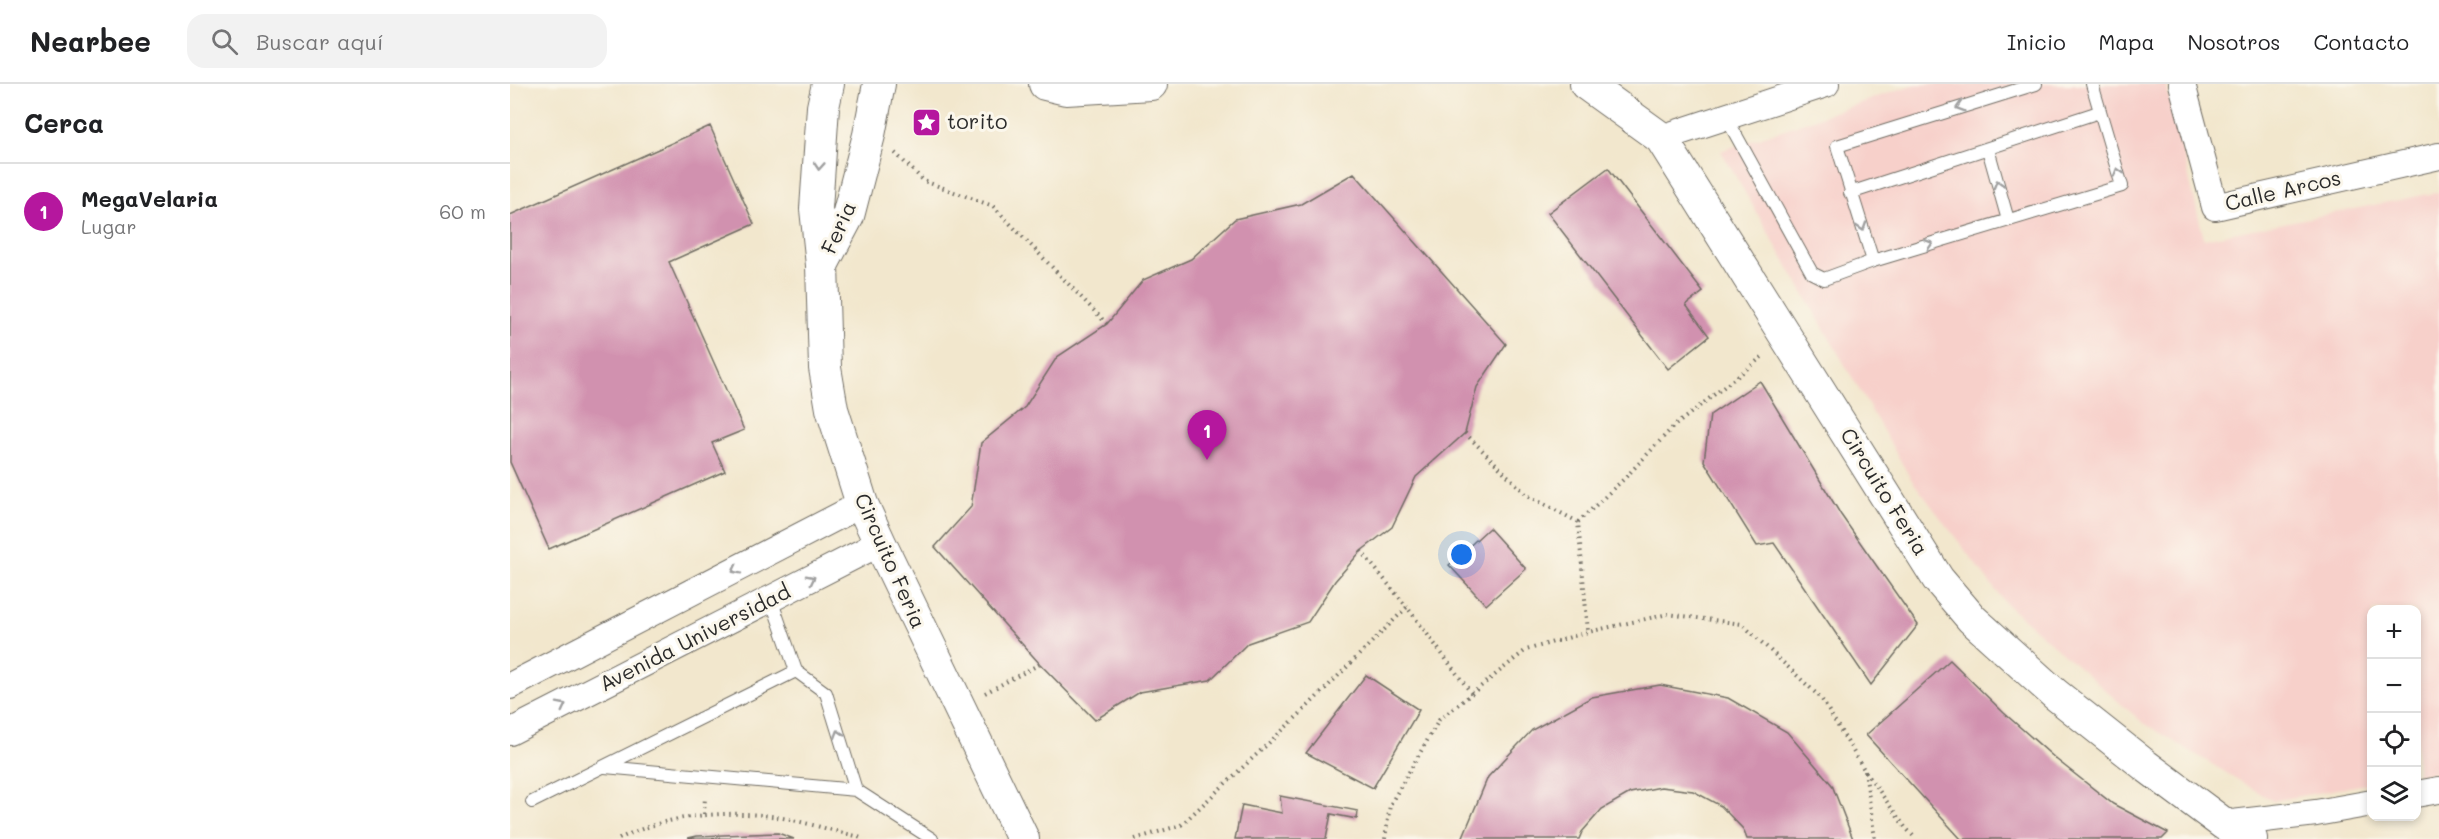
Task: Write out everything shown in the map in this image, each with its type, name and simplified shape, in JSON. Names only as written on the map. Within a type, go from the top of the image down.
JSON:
[{"type":"street","name":"Feria","points":[[822,265],[816,209],[823,107],[828,84]]},
{"type":"street","name":"Feria","points":[[822,265],[848,216],[869,135],[879,84]]},
{"type":"street","points":[[1045,84],[1066,88],[1151,84]]},
{"type":"street","name":"Circuito Feria","points":[[1586,84],[1662,138],[1938,579],[1972,619],[2055,694],[2146,766],[2224,824],[2252,839]]},
{"type":"street","points":[[1662,138],[1826,84]]},
{"type":"street","name":"Calle Arcos","points":[[2182,84],[2215,207],[2439,156]]},
{"type":"street","name":"Circuito Feria","points":[[822,265],[825,368],[832,409],[862,504],[957,707],[1023,839]]},
{"type":"street","name":"Avenida Universidad","points":[[510,686],[862,504]]},
{"type":"street","name":"Avenida Universidad","points":[[510,732],[880,543]]},
{"type":"street","points":[[2421,793],[2439,790]]},
{"type":"street","points":[[2224,824],[2316,813],[2367,804]]},
{"type":"lane","points":[[1873,261],[1837,146],[2036,84]]},
{"type":"lane","points":[[1726,117],[1812,273],[1824,279],[1873,261],[2122,186],[2092,84]]},
{"type":"lane","points":[[1850,193],[2099,112]]},
{"type":"lane","points":[[1988,149],[2008,220]]},
{"type":"lane","points":[[771,599],[796,671],[826,693],[856,790]]},
{"type":"lane","points":[[532,802],[796,671]]},
{"type":"lane","points":[[605,767],[856,790],[932,839]]},
{"type":"path","points":[[893,145],[896,155],[924,181],[993,206],[1107,324]]},
{"type":"path","points":[[1578,522],[1625,478],[1673,427],[1786,338]]},
{"type":"path","points":[[1464,433],[1527,495],[1578,522]]},
{"type":"path","points":[[1578,522],[1588,632]]},
{"type":"path","points":[[1361,551],[1407,607],[1472,694]]},
{"type":"path","points":[[1135,839],[1181,825],[1302,712],[1407,607]]},
{"type":"path","points":[[1385,839],[1390,806],[1439,720],[1526,650],[1588,632],[1668,614],[1742,624],[1821,698],[1865,771],[1916,839]]},
{"type":"path","points":[[957,707],[1040,664]]},
{"type":"path","points":[[1865,771],[1875,839]]},
{"type":"path","points":[[618,839],[635,831],[704,814],[763,815],[863,839]]},
{"type":"shaded area","points":[[1915,84],[2166,84],[2204,239],[2439,192],[2439,771],[2421,774],[2421,605],[2367,605],[2367,784],[2273,801],[2142,722],[2006,604],[1911,479],[1721,151]]},
{"type":"building","points":[[710,126],[754,224],[669,262],[744,430],[712,443],[725,471],[549,549],[510,462],[510,215]]},
{"type":"building","points":[[1608,168],[1703,292],[1686,305],[1709,336],[1668,369],[1548,213]]},
{"type":"building","points":[[1354,173],[1506,344],[1477,387],[1465,433],[1416,477],[1392,527],[1361,551],[1335,581],[1308,622],[1248,643],[1210,680],[1140,692],[1095,720],[1040,664],[935,547],[971,507],[981,443],[1025,407],[1057,357],[1107,324],[1143,280],[1191,259],[1235,219],[1301,204]]},
{"type":"building","points":[[1760,381],[1841,515],[1918,625],[1871,685],[1774,543],[1757,546],[1704,461],[1710,415]]},
{"type":"building","points":[[1489,528],[1526,569],[1486,605],[1449,565]]},
{"type":"building","points":[[1950,660],[2004,713],[2057,760],[2113,804],[2168,833],[2162,839],[1961,839],[1866,735]]},
{"type":"building","points":[[1366,675],[1419,710],[1373,788],[1306,753]]},
{"type":"building","points":[[1660,685],[1728,698],[1787,732],[1832,785],[1853,839],[1747,839],[1743,829],[1721,806],[1693,791],[1661,787],[1630,793],[1602,809],[1582,832],[1579,839],[1462,839],[1488,777],[1532,730],[1592,697]]},
{"type":"building","points":[[1280,796],[1358,811],[1357,819],[1331,814],[1326,839],[1235,839],[1242,805],[1282,813]]},
{"type":"building","points":[[778,833],[794,839],[688,838],[697,836]]},
{"type":"place","name":"torito","points":[[926,122]]},
{"type":"place","name":"MegaVelaria","points":[[1207,460]]}]
